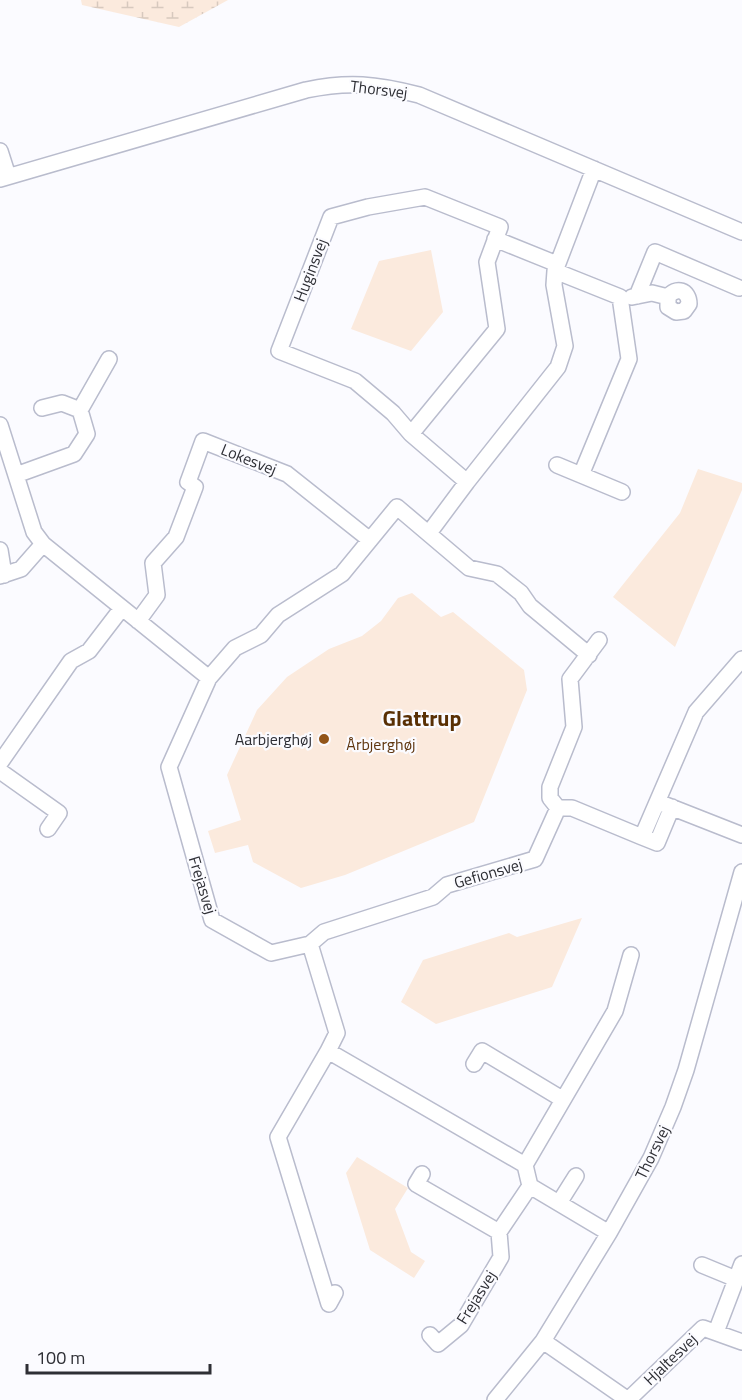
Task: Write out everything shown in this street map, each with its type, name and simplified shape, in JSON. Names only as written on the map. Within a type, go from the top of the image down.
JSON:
[{"type":"street","name":"Thorsvej","points":[[4,177],[306,90],[335,84],[366,84],[419,95],[742,232]]},
{"type":"street","points":[[0,151],[4,177]]},
{"type":"street","points":[[429,533],[466,482],[558,367],[563,356],[565,346],[554,285],[556,268],[594,169]]},
{"type":"street","name":"Huginsvej","points":[[466,482],[411,434],[393,413],[355,381],[279,351],[331,217],[368,207],[425,197],[500,227],[495,239]]},
{"type":"street","points":[[411,434],[497,329],[487,262],[495,239],[620,297],[652,293],[668,297]]},
{"type":"street","points":[[637,296],[656,252],[739,288]]},
{"type":"street","points":[[581,475],[629,359],[620,297]]},
{"type":"street","points":[[16,475],[74,454],[87,434],[80,410],[109,358]]},
{"type":"street","points":[[42,408],[62,403],[80,410]]},
{"type":"street","points":[[0,425],[34,532],[43,544],[209,678],[235,648],[261,635],[278,615],[342,574],[397,507],[469,568],[497,574],[521,593],[530,606],[589,655]]},
{"type":"street","name":"Lokesvej","points":[[138,621],[157,595],[153,563],[176,537],[195,487],[188,482],[203,441],[287,474],[370,540]]},
{"type":"street","points":[[557,465],[622,492]]},
{"type":"street","points":[[0,550],[2,576],[21,569],[43,544]]},
{"type":"street","points":[[0,763],[71,661],[89,651],[122,608]]},
{"type":"street","points":[[599,640],[570,679],[574,727],[550,787],[550,798],[558,808],[572,808],[642,837],[665,804],[696,712],[742,659]]},
{"type":"street","name":"Frejasvej","points":[[209,678],[169,766],[212,920],[271,953],[310,944]]},
{"type":"street","points":[[0,771],[59,813],[48,829]]},
{"type":"street","points":[[665,804],[742,835]]},
{"type":"street","name":"Gefionsvej","points":[[310,944],[324,932],[433,897],[447,885],[535,859],[558,808]]},
{"type":"street","name":"Thorsvej","points":[[495,1400],[543,1341],[609,1233],[651,1158],[673,1107],[742,872]]},
{"type":"street","points":[[310,944],[337,1033],[278,1137],[329,1304],[335,1293]]},
{"type":"street","points":[[609,1233],[530,1186],[525,1165],[615,1011],[631,955]]},
{"type":"street","points":[[328,1051],[525,1165]]},
{"type":"street","points":[[474,1064],[482,1051],[562,1099]]},
{"type":"street","points":[[422,1174],[416,1184],[499,1232],[530,1186]]},
{"type":"street","points":[[559,1203],[576,1176]]},
{"type":"street","name":"Frejasvej","points":[[430,1335],[438,1344],[461,1325],[501,1257],[499,1232]]},
{"type":"street","points":[[702,1265],[739,1271]]},
{"type":"street","name":"Hjaltesvej","points":[[716,1332],[739,1271]]},
{"type":"street","name":"Hjaltesvej","points":[[543,1341],[628,1400],[703,1328],[742,1342]]},
{"type":"green space","points":[[81,0],[228,0],[179,27],[82,5]]},
{"type":"green space","points":[[431,250],[443,312],[411,351],[351,329],[379,261]]},
{"type":"green space","points":[[698,469],[742,483],[742,490],[675,647],[613,597],[680,513]]},
{"type":"green space","name":"Årbjerghøj","points":[[412,593],[441,617],[453,612],[524,670],[527,690],[474,822],[345,875],[301,888],[253,862],[248,845],[215,853],[208,831],[241,820],[227,775],[257,710],[287,677],[329,649],[362,636],[381,621],[398,598]]},
{"type":"green space","points":[[582,918],[552,987],[436,1024],[401,1002],[423,960],[509,933],[517,937]]},
{"type":"green space","points":[[357,1157],[408,1188],[395,1209],[411,1252],[425,1261],[414,1278],[370,1250],[346,1173]]},
{"type":"place","name":"Aarbjerghøj","points":[[324,739]]},
{"type":"district","name":"Glattrup","points":[[422,718]]}]
